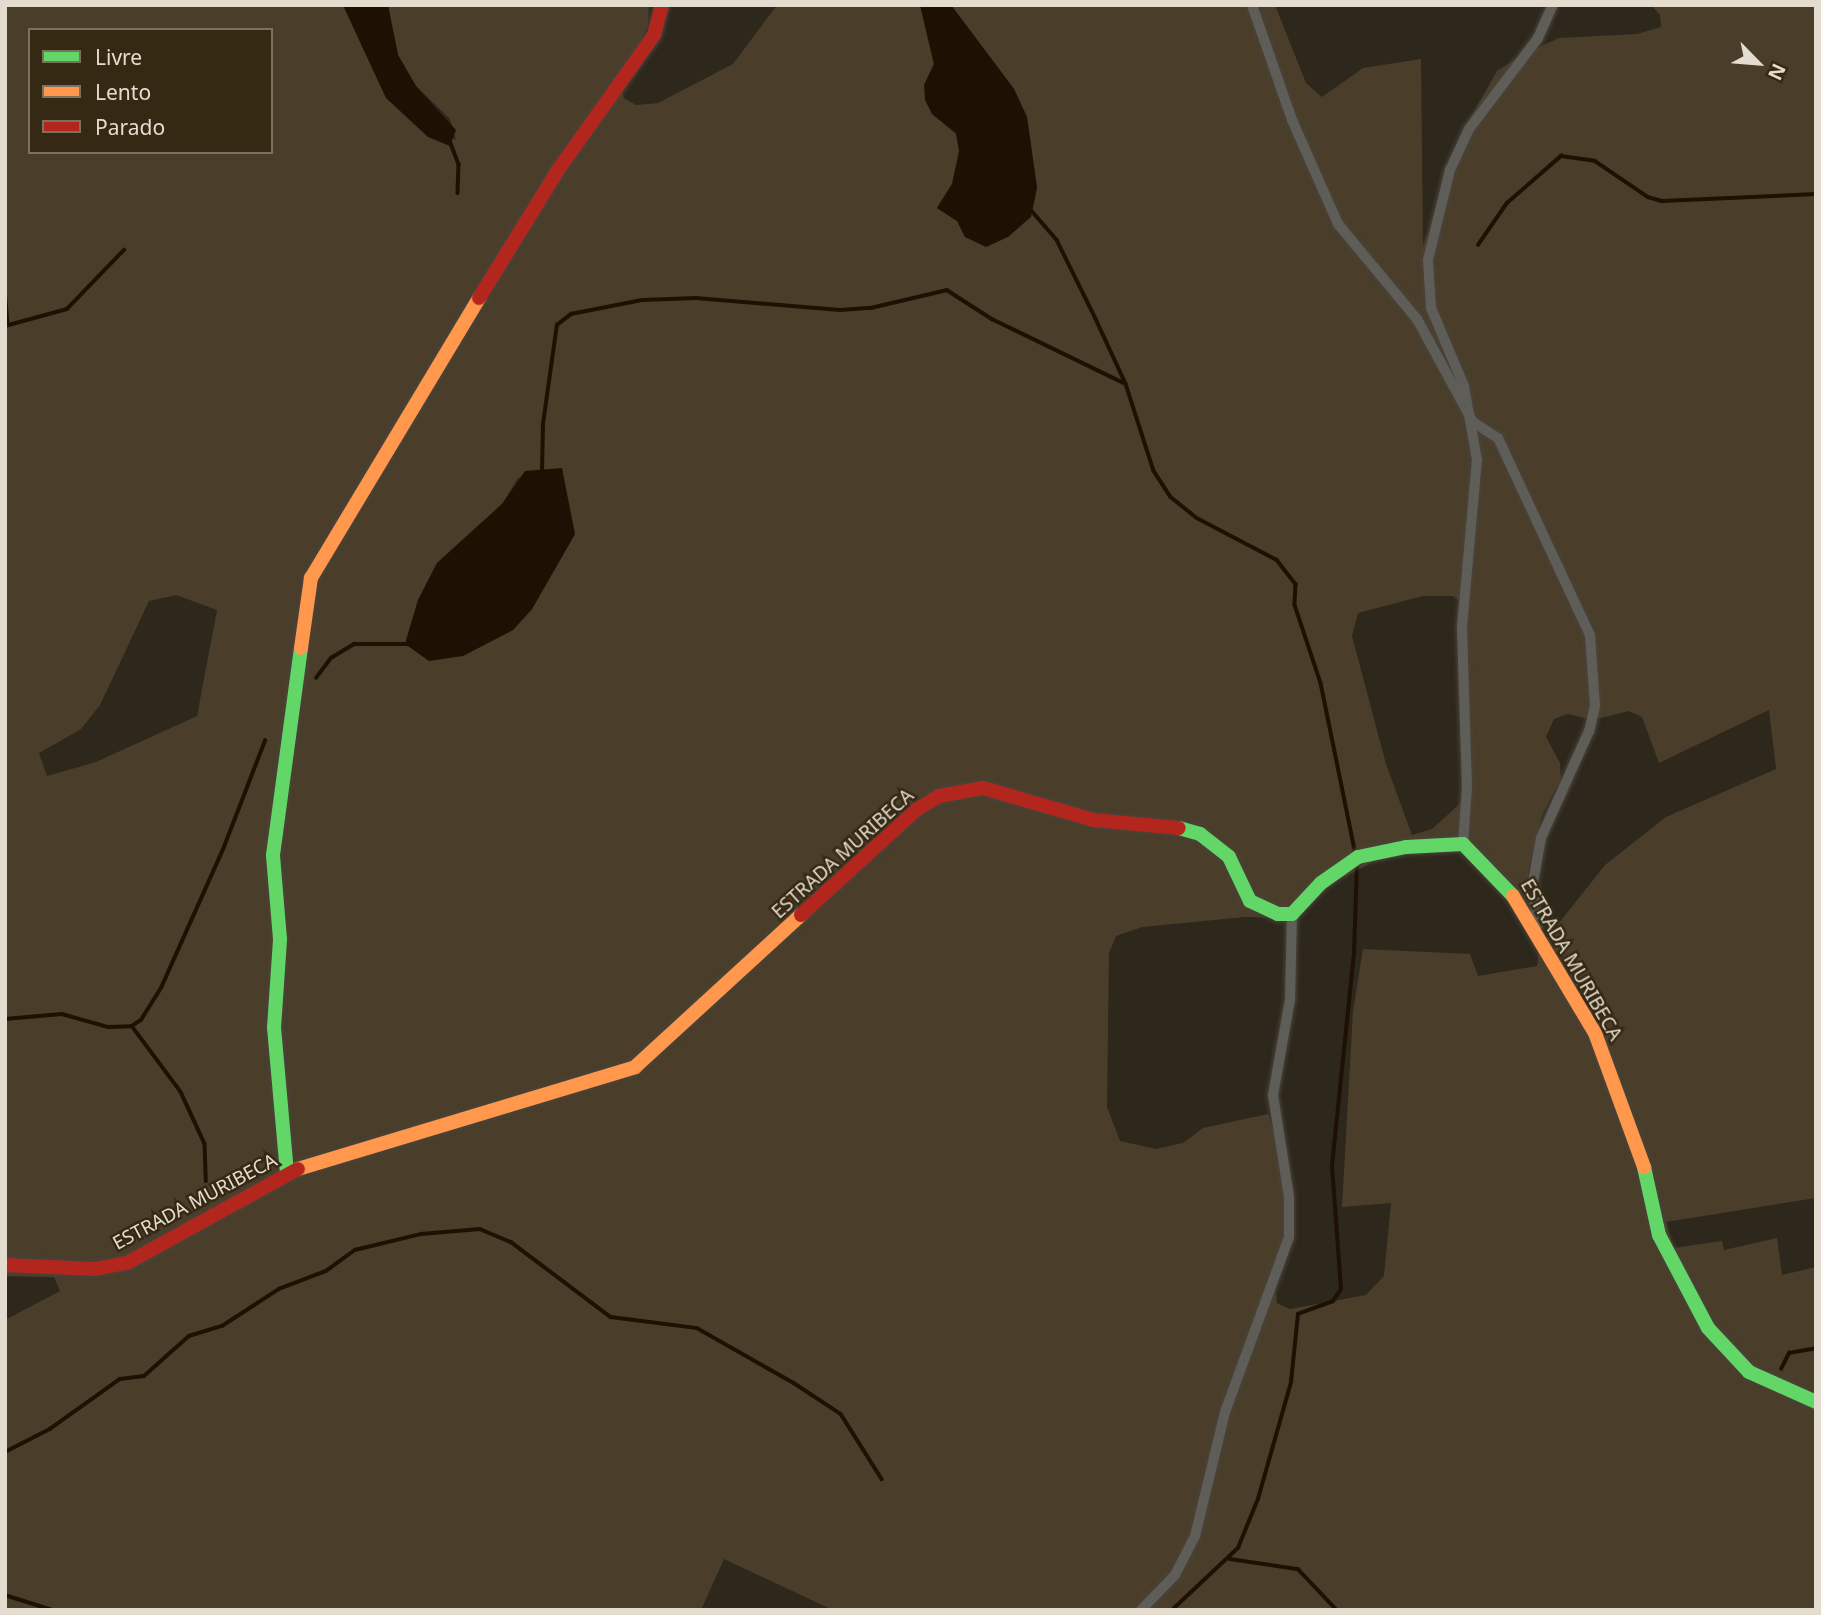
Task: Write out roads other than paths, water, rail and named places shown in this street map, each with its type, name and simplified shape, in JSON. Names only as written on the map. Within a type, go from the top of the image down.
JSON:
[{"type":"street","points":[[287,1174],[274,1028],[280,939],[273,855],[311,578],[374,467],[558,170],[654,35],[663,5]]},
{"type":"street","points":[[1252,5],[1292,120],[1338,224],[1418,319],[1473,422],[1498,438],[1593,650],[1595,706],[1589,731],[1552,808],[1536,857],[1533,882],[1539,937]]},
{"type":"street","points":[[1141,1610],[1175,1575],[1195,1536],[1237,1374],[1289,1237],[1289,1197],[1273,1095],[1290,1000],[1292,914],[1321,883],[1358,857],[1406,847],[1463,844],[1467,773],[1462,627],[1478,491],[1473,422],[1464,386],[1431,308],[1430,248],[1450,170],[1469,129],[1538,38],[1553,5]]},
{"type":"street","name":"ESTRADA MURIBECA","points":[[5,1265],[95,1269],[127,1263],[287,1174],[635,1067],[894,828],[939,796],[964,789],[1004,792],[1103,822],[1187,829],[1222,848],[1250,901],[1269,911],[1292,914]]},
{"type":"street","name":"ESTRADA MURIBECA","points":[[1463,844],[1508,888],[1602,1048],[1640,1150],[1659,1235],[1695,1308],[1736,1362],[1816,1402]]},
{"type":"waterway","points":[[450,141],[459,164],[458,193]]},
{"type":"waterway","points":[[1478,245],[1507,203],[1561,156],[1595,161],[1648,197],[1662,201],[1816,194]]},
{"type":"waterway","points":[[1031,210],[1057,240],[1096,319],[1126,384],[1154,471],[1171,497],[1197,518],[1277,560],[1296,584],[1295,605],[1321,683],[1356,855]]},
{"type":"waterway","points":[[5,326],[67,309],[124,250]]},
{"type":"waterway","points":[[5,290],[8,325]]},
{"type":"waterway","points":[[542,472],[543,424],[557,325],[571,314],[642,300],[696,298],[840,310],[871,308],[947,290],[992,319],[1124,383]]},
{"type":"waterway","points":[[316,678],[331,658],[354,644],[408,644]]},
{"type":"waterway","points":[[5,1019],[62,1014],[108,1027],[132,1026],[141,1020],[161,988],[224,847],[265,741]]},
{"type":"waterway","points":[[1172,1610],[1238,1548],[1258,1499],[1291,1382],[1298,1314],[1333,1301],[1341,1289],[1332,1166],[1354,954],[1357,862]]},
{"type":"waterway","points":[[132,1026],[181,1092],[205,1144],[206,1181]]},
{"type":"waterway","points":[[5,1452],[50,1429],[120,1379],[144,1376],[189,1336],[222,1326],[279,1289],[326,1271],[355,1250],[421,1234],[480,1229],[511,1242],[611,1317],[697,1328],[794,1383],[841,1414],[882,1479]]},
{"type":"waterway","points":[[1781,1369],[1789,1353],[1816,1348]]},
{"type":"waterway","points":[[1230,1559],[1298,1569],[1337,1610]]},
{"type":"waterway","points":[[5,1595],[53,1610]]}]
